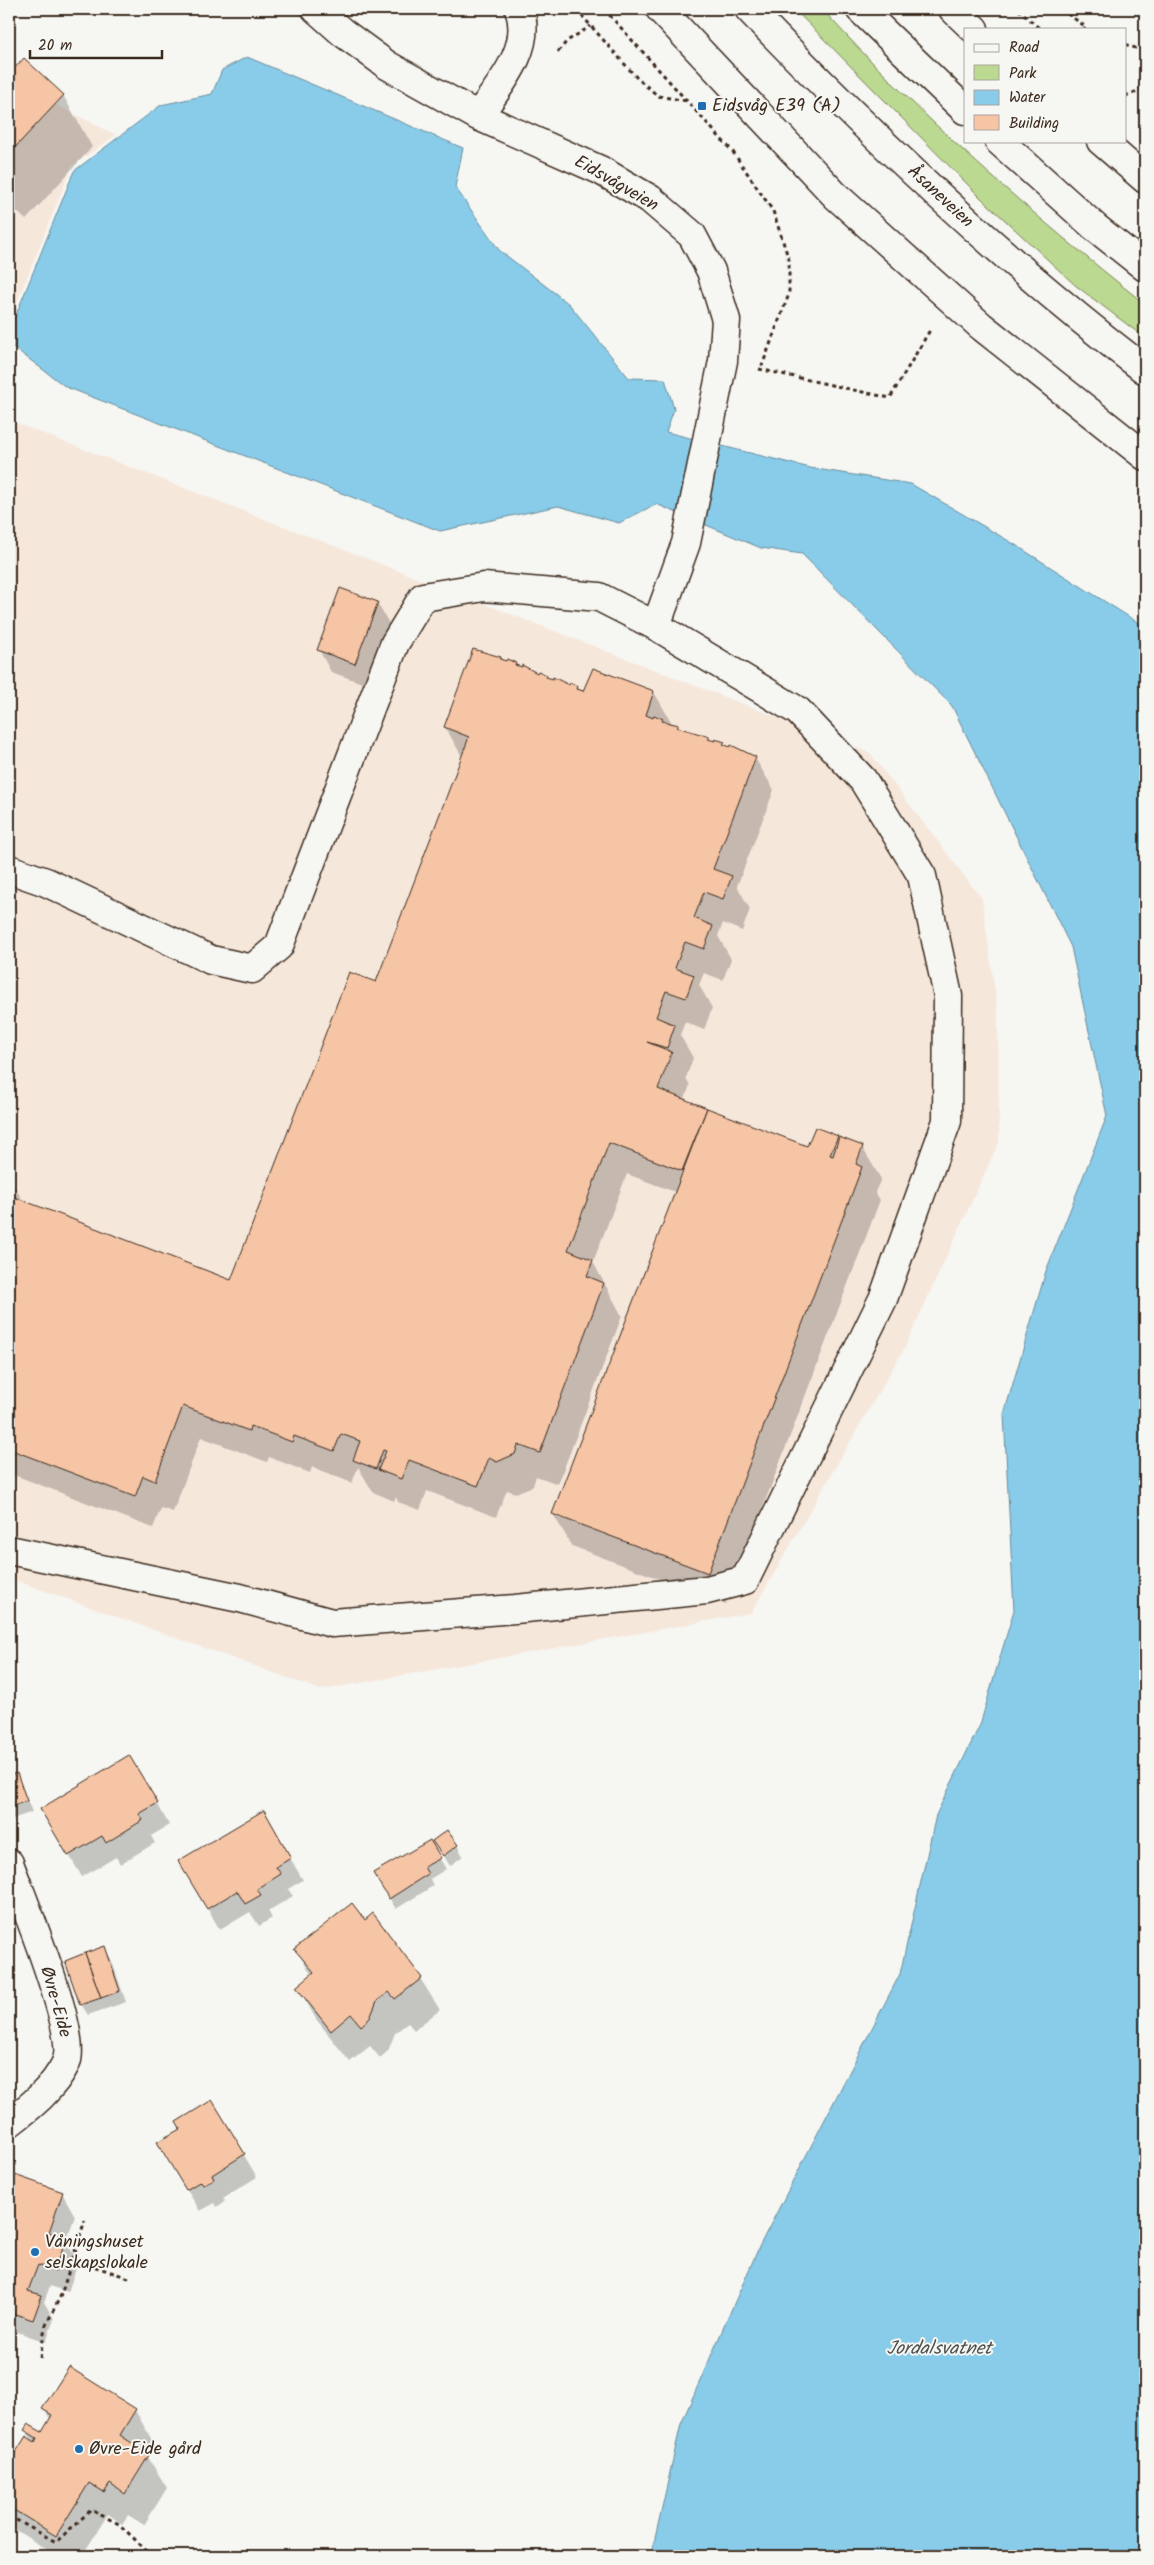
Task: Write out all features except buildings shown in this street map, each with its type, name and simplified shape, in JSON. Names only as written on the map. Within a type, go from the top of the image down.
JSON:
[{"type":"main road","name":"Eidsvågveien","points":[[316,9],[342,32],[387,65],[478,116],[600,170],[650,199],[692,234],[711,271],[726,320],[723,361],[714,414],[686,543],[656,626]]},
{"type":"main road","points":[[478,116],[514,64],[522,35],[519,9]]},
{"type":"main road","points":[[660,9],[835,195],[981,326],[1145,456]]},
{"type":"main road","name":"Åsaneveien","points":[[749,9],[918,178],[1045,290],[1145,370]]},
{"type":"main road","points":[[860,9],[964,109]]},
{"type":"main road","points":[[953,9],[973,28]]},
{"type":"main road","points":[[1000,142],[1096,228],[1145,267]]},
{"type":"main road","points":[[1102,142],[1145,179]]},
{"type":"main road","points":[[9,869],[46,882],[211,960],[252,969],[279,946],[395,643],[423,597],[484,587],[599,597],[656,626],[798,712],[863,780],[922,876],[948,996],[947,1121],[883,1299],[744,1580],[706,1590],[687,1592],[515,1609],[332,1623],[240,1598],[9,1550]]},
{"type":"main road","name":"Øvre-Eide","points":[[9,1864],[31,1920],[68,2041],[67,2061],[52,2085],[9,2123]]},
{"type":"path","points":[[576,9],[637,78],[658,96],[687,101]]},
{"type":"path","points":[[604,9],[733,152],[773,211],[789,260],[789,294],[761,369]]},
{"type":"path","points":[[1018,9],[1039,28]]},
{"type":"path","points":[[1061,9],[1086,28]]},
{"type":"path","points":[[1126,44],[1145,52]]},
{"type":"path","points":[[1126,96],[1140,90],[1145,84]]},
{"type":"path","points":[[723,361],[890,398],[930,329]]},
{"type":"path","points":[[40,2358],[45,2327],[61,2295],[85,2220]]},
{"type":"path","points":[[72,2260],[129,2278]]},
{"type":"path","points":[[9,2516],[56,2542],[91,2510],[119,2524],[152,2556]]},
{"type":"shaded area","points":[[9,81],[116,135],[72,166],[9,322]]},
{"type":"shaded area","points":[[9,389],[13,422],[870,753],[982,899],[998,1014],[999,1142],[905,1347],[751,1613],[321,1690],[9,1578]]},
{"type":"green space","points":[[794,9],[822,9],[859,49],[937,126],[1019,200],[1145,304],[1145,338],[1075,285],[980,197]]},
{"type":"water","name":"Jordalsvatnet","points":[[247,57],[463,148],[455,187],[499,250],[569,304],[629,378],[665,379],[674,409],[666,432],[810,468],[911,484],[1014,544],[1145,627],[1145,1742],[1140,1757],[1145,1779],[1145,2556],[651,2556],[681,2424],[760,2245],[900,1974],[936,1815],[980,1725],[1014,1610],[1004,1414],[1046,1271],[1107,1116],[1071,947],[952,706],[802,554],[761,548],[656,504],[619,523],[558,506],[440,531],[66,387],[9,344],[9,332],[74,171],[161,105],[212,94],[222,70]]},
{"type":"place","name":"Eidsvåg E39 (A)","points":[[702,106]]},
{"type":"place","name":"Våningshuset selskapslokale","points":[[35,2252]]},
{"type":"place","name":"Øvre-Eide gård","points":[[79,2449]]}]
